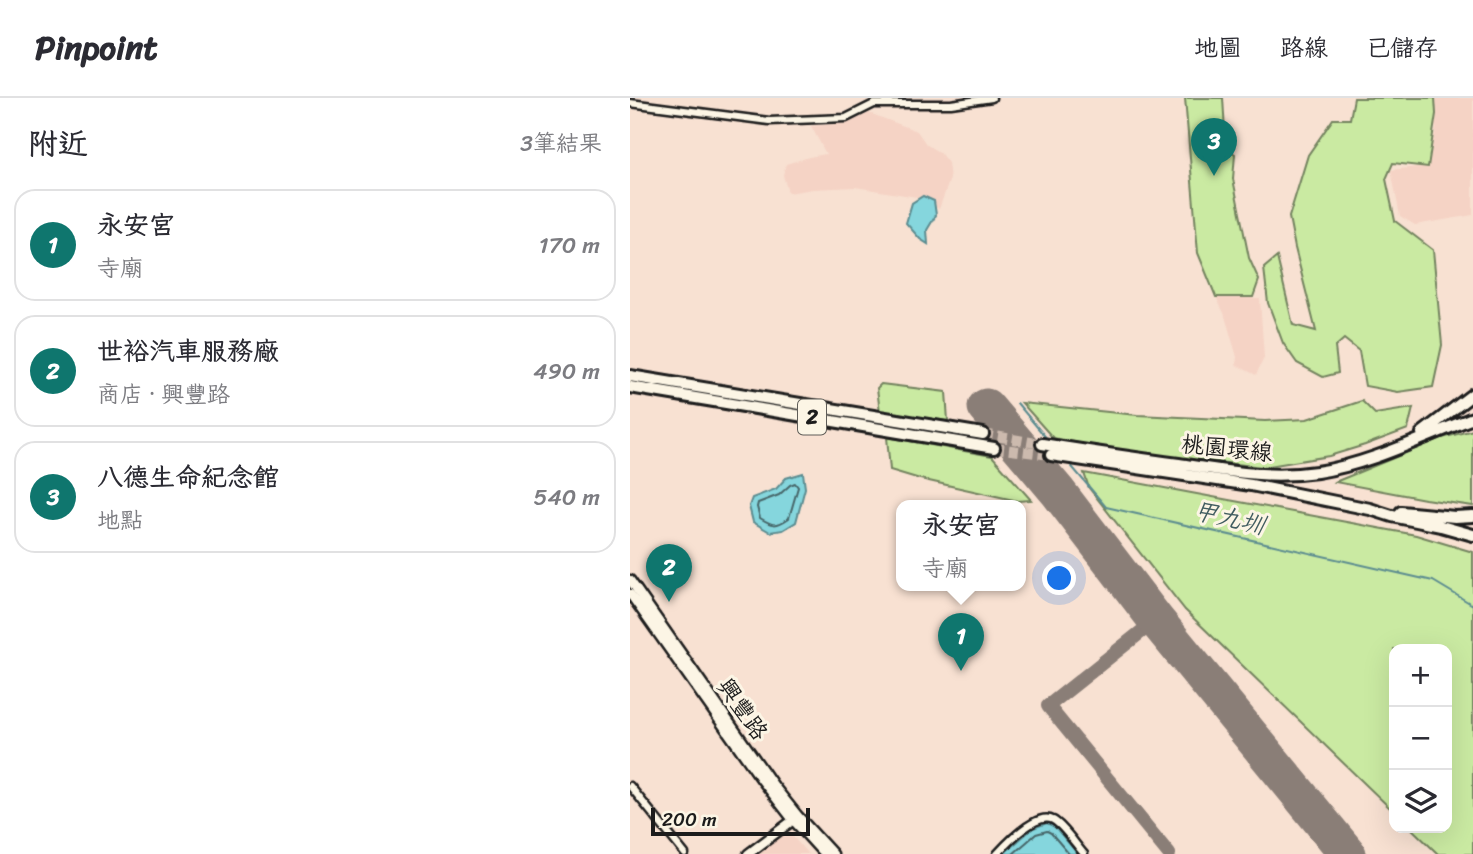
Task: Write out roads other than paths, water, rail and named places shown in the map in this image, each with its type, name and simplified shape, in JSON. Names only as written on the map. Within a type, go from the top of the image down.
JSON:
[{"type":"highway","name":"2","points":[[630,376],[983,433]]},
{"type":"highway","name":"2","points":[[630,387],[994,447]]},
{"type":"highway","points":[[1405,445],[1473,394]]},
{"type":"highway","name":"桃園環線","points":[[1370,509],[1251,485],[1054,451],[1272,476],[1318,472],[1353,463],[1473,418]]},
{"type":"highway","points":[[1370,509],[1455,517],[1473,516]]},
{"type":"highway","points":[[1370,509],[1473,536]]},
{"type":"main road","name":"興豐路","points":[[630,580],[795,818],[833,854]]},
{"type":"main road","name":"興豐路","points":[[630,594],[761,779],[824,854]]},
{"type":"main road","points":[[748,854],[795,818]]},
{"type":"street","points":[[630,103],[769,121],[846,118],[874,104],[951,104],[992,98]]},
{"type":"street","points":[[630,786],[685,854]]},
{"type":"street","points":[[997,854],[1024,828],[1046,817],[1055,820],[1084,854]]},
{"type":"water","points":[[923,196],[934,201],[936,215],[927,230],[928,244],[906,223],[912,203]]},
{"type":"water","points":[[803,473],[805,488],[796,522],[783,530],[770,532],[753,522],[749,506],[752,498],[776,489],[786,478]]},
{"type":"water","points":[[1047,823],[1055,827],[1078,854],[1003,854],[1033,828]]},
{"type":"waterway","name":"甲九圳","points":[[1017,403],[1048,440]]},
{"type":"waterway","name":"甲九圳","points":[[1068,462],[1106,507],[1433,581],[1473,605]]},
{"type":"tunnel","points":[[983,434],[1042,444]]},
{"type":"tunnel","points":[[994,448],[1051,455]]},
{"type":"place","name":"八德生命紀念館","points":[[1214,176]]},
{"type":"place","name":"世裕汽車服務廠","points":[[669,602]]},
{"type":"place","name":"永安宮","points":[[961,671]]}]
